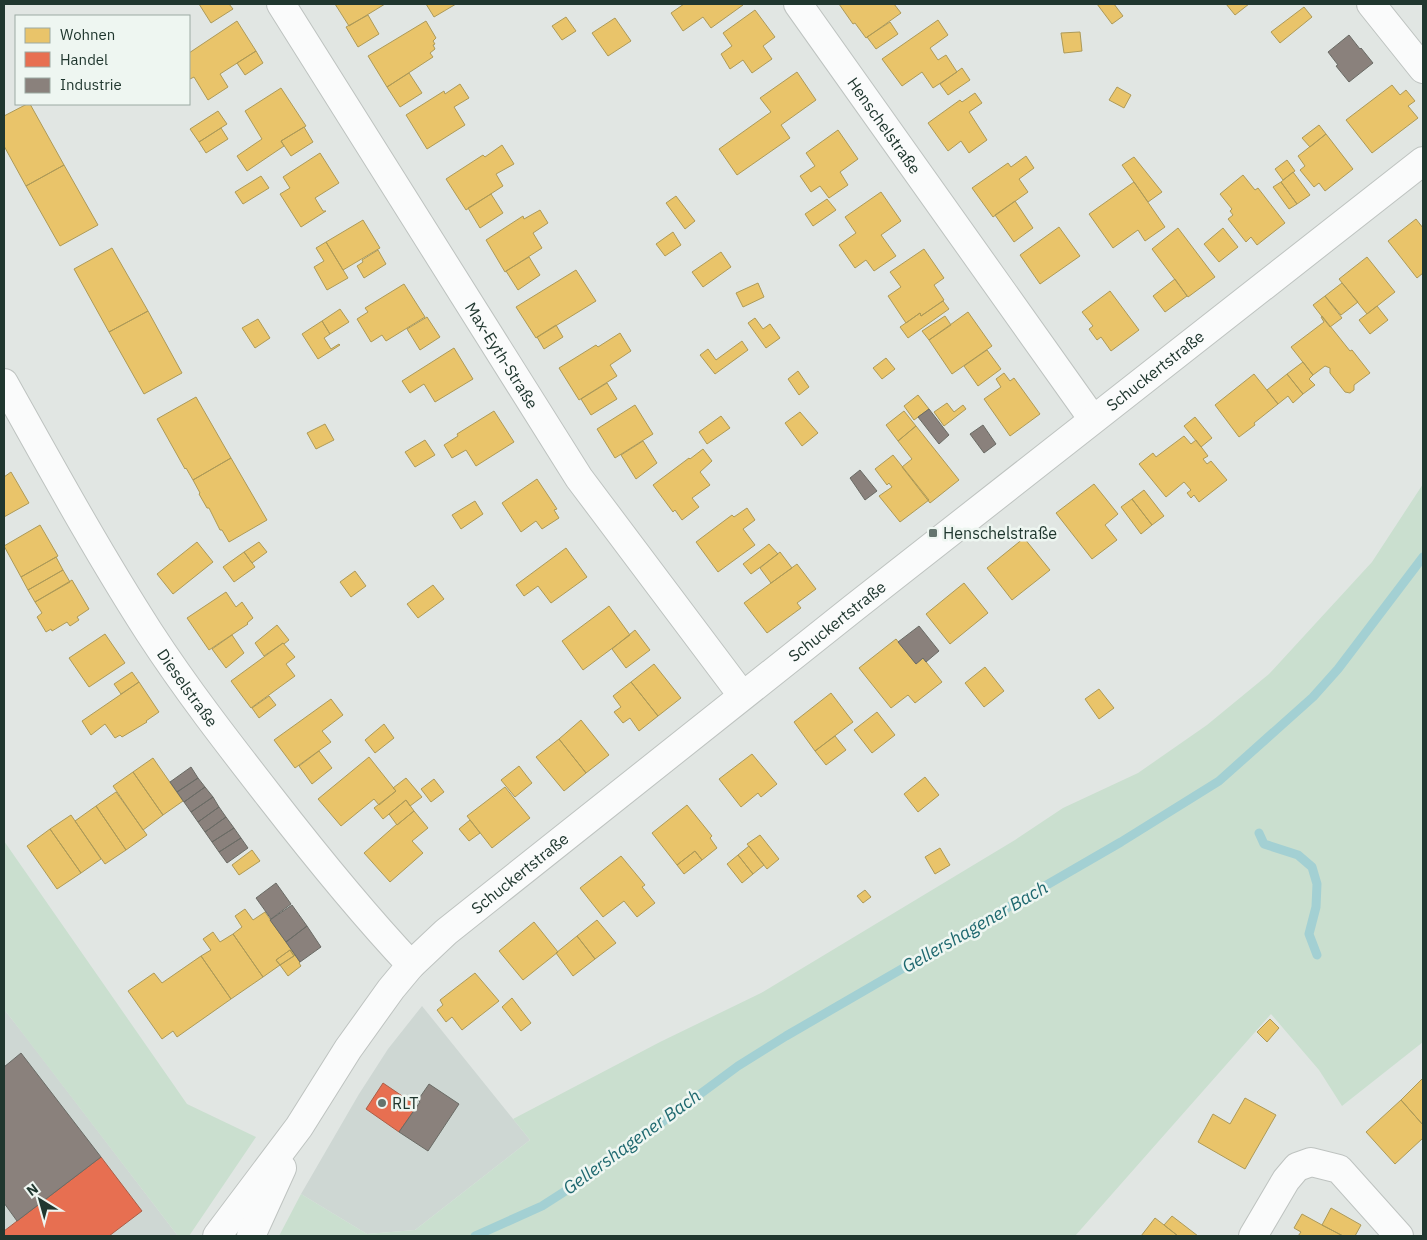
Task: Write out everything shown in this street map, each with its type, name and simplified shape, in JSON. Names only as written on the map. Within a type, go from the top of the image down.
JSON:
[{"type":"street","name":"Max-Eyth-Straße","points":[[281,4],[579,478],[742,695]]},
{"type":"street","name":"Henschelstraße","points":[[798,4],[1092,418]]},
{"type":"street","points":[[1371,4],[1423,69]]},
{"type":"street","name":"Schuckertstraße","points":[[217,1236],[299,1127],[348,1049],[391,989],[411,966],[446,932],[1092,418],[1423,161]]},
{"type":"street","name":"Dieselstraße","points":[[4,383],[75,511],[121,588],[176,671],[248,770],[302,838],[360,910],[411,966]]},
{"type":"street","name":"Schuckertstraße","points":[[252,1236],[299,1127]]},
{"type":"street","points":[[1254,1236],[1286,1180],[1297,1167],[1311,1162],[1339,1169],[1400,1236]]},
{"type":"shaded area","points":[[422,1006],[530,1140],[415,1230],[367,1234],[301,1194],[359,1094],[388,1049]]},
{"type":"shaded area","points":[[4,1009],[32,1045],[178,1236],[4,1236]]},
{"type":"green space","points":[[1423,484],[1423,1042],[1342,1106],[1319,1070],[1271,1014],[1075,1236],[279,1236],[301,1194],[367,1234],[415,1230],[530,1140],[513,1119],[660,1042],[761,993],[1015,840],[1063,808],[1138,773],[1207,725],[1269,674],[1372,562]]},
{"type":"green space","points":[[4,841],[187,1104],[256,1137],[189,1236],[178,1236],[4,1009]]},
{"type":"building: Wohnen","points":[[199,4],[229,4],[233,9],[211,23]]},
{"type":"building: Wohnen","points":[[335,4],[385,4],[349,26]]},
{"type":"building: Wohnen","points":[[426,4],[456,4],[434,17]]},
{"type":"building: Wohnen","points":[[684,4],[743,5],[711,28],[703,17],[683,31],[671,13]]},
{"type":"building: Wohnen","points":[[839,4],[894,4],[901,13],[866,38]]},
{"type":"building: Wohnen","points":[[1097,4],[1114,4],[1123,16],[1112,24]]},
{"type":"building: Wohnen","points":[[1226,4],[1249,4],[1235,15]]},
{"type":"building: Wohnen","points":[[1304,7],[1312,17],[1280,43],[1271,32]]},
{"type":"building: Wohnen","points":[[755,10],[775,37],[763,46],[772,59],[752,73],[743,60],[730,69],[721,54],[732,46],[723,33]]},
{"type":"building: Wohnen","points":[[368,15],[379,34],[358,47],[346,27]]},
{"type":"building: Wohnen","points":[[566,17],[576,31],[562,40],[552,26]]},
{"type":"building: Wohnen","points":[[615,18],[631,41],[608,56],[592,33]]},
{"type":"building: Wohnen","points":[[938,20],[948,35],[930,48],[938,60],[946,55],[957,72],[933,88],[922,72],[902,86],[882,59]]},
{"type":"building: Wohnen","points":[[237,21],[256,51],[220,74],[228,87],[208,100],[194,77],[190,79],[190,52]]},
{"type":"building: Wohnen","points":[[426,21],[436,38],[433,41],[435,49],[430,53],[433,57],[387,87],[368,56]]},
{"type":"building: Wohnen","points":[[890,22],[898,34],[876,49],[867,37]]},
{"type":"building: Wohnen","points":[[1080,32],[1082,51],[1064,53],[1061,33]]},
{"type":"building: Wohnen","points":[[256,51],[263,63],[245,75],[237,63]]},
{"type":"building: Wohnen","points":[[962,68],[970,80],[948,95],[940,84]]},
{"type":"building: Wohnen","points":[[797,72],[816,100],[781,125],[790,138],[737,175],[719,149],[771,112],[760,98]]},
{"type":"building: Wohnen","points":[[409,73],[422,93],[400,107],[387,87]]},
{"type":"building: Wohnen","points":[[460,84],[469,98],[454,107],[465,125],[427,149],[406,115],[444,91],[445,94]]},
{"type":"building: Wohnen","points":[[1392,85],[1400,95],[1406,90],[1415,101],[1408,106],[1418,118],[1372,153],[1346,120]]},
{"type":"building: Wohnen","points":[[1117,87],[1131,95],[1124,108],[1109,100]]},
{"type":"building: Wohnen","points":[[281,88],[306,126],[281,141],[284,146],[247,171],[237,156],[262,139],[245,111]]},
{"type":"building: Wohnen","points":[[975,93],[982,103],[969,112],[987,140],[969,153],[961,141],[948,151],[928,123],[960,100],[962,102]]},
{"type":"building: Wohnen","points":[[25,105],[31,105],[64,165],[26,186],[4,146],[4,116]]},
{"type":"building: Wohnen","points":[[218,111],[227,124],[199,142],[190,129]]},
{"type":"building: Wohnen","points":[[1319,125],[1326,134],[1310,147],[1302,138]]},
{"type":"building: Wohnen","points":[[304,127],[313,142],[291,156],[281,141]]},
{"type":"building: Wohnen","points":[[221,128],[228,139],[206,153],[199,142]]},
{"type":"building: Wohnen","points":[[838,130],[858,159],[840,172],[848,185],[829,198],[820,186],[811,192],[800,176],[815,166],[806,153]]},
{"type":"building: Wohnen","points":[[1326,134],[1353,169],[1325,191],[1319,183],[1314,187],[1300,170],[1305,166],[1298,156]]},
{"type":"building: Wohnen","points":[[502,145],[514,164],[496,174],[503,186],[466,210],[446,179]]},
{"type":"building: Wohnen","points":[[320,153],[339,183],[315,198],[323,211],[326,211],[301,227],[280,194],[290,188],[283,177]]},
{"type":"building: Wohnen","points":[[1026,156],[1034,168],[1019,179],[1028,192],[993,217],[972,188],[1008,163],[1011,167]]},
{"type":"building: Wohnen","points":[[1134,157],[1162,192],[1148,202],[1122,165]]},
{"type":"building: Wohnen","points":[[1287,160],[1295,171],[1283,180],[1275,169]]},
{"type":"building: Wohnen","points":[[64,165],[98,225],[60,246],[26,186]]},
{"type":"building: Wohnen","points":[[1293,172],[1310,195],[1297,204],[1281,182]]},
{"type":"building: Wohnen","points":[[1243,175],[1255,190],[1258,188],[1285,223],[1257,245],[1251,237],[1246,242],[1228,219],[1233,215],[1230,211],[1232,209],[1220,194]]},
{"type":"building: Wohnen","points":[[261,176],[269,188],[243,204],[235,192]]},
{"type":"building: Wohnen","points":[[1134,182],[1165,227],[1145,241],[1138,230],[1113,248],[1089,214]]},
{"type":"building: Wohnen","points":[[1281,182],[1297,204],[1289,209],[1273,187]]},
{"type":"building: Wohnen","points":[[881,192],[901,221],[881,235],[896,256],[874,271],[866,260],[855,268],[839,245],[856,233],[845,217]]},
{"type":"building: Wohnen","points":[[491,194],[503,213],[480,228],[468,208]]},
{"type":"building: Wohnen","points":[[676,196],[695,221],[685,229],[666,203]]},
{"type":"building: Wohnen","points":[[827,199],[836,210],[813,226],[805,214]]},
{"type":"building: Wohnen","points":[[1015,201],[1033,228],[1014,242],[995,215]]},
{"type":"building: Wohnen","points":[[540,210],[548,223],[533,233],[542,248],[505,272],[486,240],[523,216],[524,219]]},
{"type":"building: Wohnen","points":[[1416,219],[1423,228],[1423,273],[1417,278],[1388,241]]},
{"type":"building: Wohnen","points":[[363,220],[380,248],[343,270],[326,242]]},
{"type":"building: Wohnen","points":[[1059,227],[1080,256],[1040,284],[1020,255]]},
{"type":"building: Wohnen","points":[[1178,228],[1215,277],[1188,297],[1152,249]]},
{"type":"building: Wohnen","points":[[1223,228],[1238,247],[1219,262],[1204,244]]},
{"type":"building: Wohnen","points":[[673,232],[681,245],[665,256],[656,244]]},
{"type":"building: Wohnen","points":[[326,242],[348,278],[327,290],[314,267],[324,261],[316,248]]},
{"type":"building: Wohnen","points":[[112,248],[148,311],[109,332],[74,269]]},
{"type":"building: Wohnen","points":[[924,249],[944,278],[934,285],[944,300],[921,316],[920,313],[906,323],[888,296],[901,287],[890,272]]},
{"type":"building: Wohnen","points":[[378,250],[386,264],[364,278],[357,266],[363,262],[362,260]]},
{"type":"building: Wohnen","points":[[721,252],[731,267],[703,287],[692,272]]},
{"type":"building: Wohnen","points":[[529,257],[540,275],[518,290],[506,271]]},
{"type":"building: Wohnen","points":[[1367,257],[1395,292],[1367,314],[1339,279]]},
{"type":"building: Wohnen","points":[[576,270],[596,301],[536,338],[516,307]]},
{"type":"building: Wohnen","points":[[1175,279],[1187,296],[1165,312],[1153,296]]},
{"type":"building: Wohnen","points":[[758,283],[764,297],[743,307],[736,293]]},
{"type":"building: Wohnen","points":[[1342,283],[1358,302],[1341,315],[1325,296]]},
{"type":"building: Wohnen","points":[[404,284],[425,317],[386,341],[382,335],[371,342],[357,319],[368,312],[365,308]]},
{"type":"building: Wohnen","points":[[1110,291],[1139,330],[1111,351],[1101,337],[1097,340],[1089,329],[1093,326],[1082,312]]},
{"type":"building: Wohnen","points":[[1325,296],[1342,318],[1330,327],[1313,305]]},
{"type":"building: Wohnen","points":[[943,301],[949,309],[908,338],[900,327],[920,313],[921,316]]},
{"type":"building: Wohnen","points":[[1377,306],[1388,320],[1370,334],[1359,320]]},
{"type":"building: Wohnen","points":[[340,309],[349,322],[330,334],[322,321]]},
{"type":"building: Wohnen","points":[[148,311],[182,373],[144,394],[109,332]]},
{"type":"building: Wohnen","points":[[968,312],[992,346],[952,374],[929,340]]},
{"type":"building: Wohnen","points":[[945,316],[951,325],[929,340],[922,331]]},
{"type":"building: Wohnen","points":[[1322,316],[1370,373],[1354,385],[1354,390],[1350,393],[1345,392],[1330,373],[1330,368],[1325,366],[1313,375],[1291,347],[1324,322]]},
{"type":"building: Wohnen","points":[[427,317],[440,337],[420,350],[407,329]]},
{"type":"building: Wohnen","points":[[755,318],[763,329],[770,324],[780,338],[766,348],[748,323]]},
{"type":"building: Wohnen","points":[[258,319],[270,338],[255,348],[242,328]]},
{"type":"building: Wohnen","points":[[322,321],[330,334],[324,338],[331,349],[340,345],[318,359],[302,334]]},
{"type":"building: Wohnen","points":[[556,325],[563,337],[544,349],[537,337]]},
{"type":"building: Wohnen","points":[[620,333],[631,351],[610,365],[617,376],[579,400],[559,368],[596,345],[598,347]]},
{"type":"building: Wohnen","points":[[742,341],[748,350],[715,374],[700,355],[708,349],[716,360]]},
{"type":"building: Wohnen","points":[[454,348],[473,379],[435,402],[424,384],[410,393],[402,381]]},
{"type":"building: Wohnen","points":[[987,350],[1001,369],[978,386],[964,366]]},
{"type":"building: Wohnen","points":[[886,358],[895,369],[882,379],[873,368]]},
{"type":"building: Wohnen","points":[[1303,362],[1313,375],[1309,379],[1315,385],[1303,394],[1287,374]]},
{"type":"building: Wohnen","points":[[798,371],[809,387],[799,395],[788,379]]},
{"type":"building: Wohnen","points":[[1004,373],[1010,381],[1014,378],[1040,414],[1010,436],[984,399],[1001,387],[996,379]]},
{"type":"building: Wohnen","points":[[1254,374],[1278,404],[1239,437],[1215,405]]},
{"type":"building: Wohnen","points":[[1287,374],[1303,394],[1293,403],[1288,396],[1278,404],[1267,390]]},
{"type":"building: Wohnen","points":[[607,383],[617,399],[591,415],[581,399]]},
{"type":"building: Wohnen","points":[[918,395],[929,409],[914,420],[904,406]]},
{"type":"building: Wohnen","points":[[196,397],[231,458],[193,480],[157,419]]},
{"type":"building: Wohnen","points":[[947,403],[954,412],[963,405],[966,409],[944,426],[934,412]]},
{"type":"building: Wohnen","points":[[635,405],[653,434],[615,458],[597,429]]},
{"type":"building: Wohnen","points":[[494,411],[514,442],[476,466],[466,450],[452,458],[444,445],[458,436],[457,434]]},
{"type":"building: Wohnen","points":[[904,411],[916,426],[898,441],[886,425]]},
{"type":"building: Wohnen","points":[[800,412],[818,433],[802,446],[785,423]]},
{"type":"building: Wohnen","points":[[721,416],[730,428],[707,444],[699,432]]},
{"type":"building: Wohnen","points":[[1195,417],[1212,438],[1201,447],[1184,426]]},
{"type":"building: Wohnen","points":[[325,424],[334,440],[316,449],[307,433]]},
{"type":"building: Wohnen","points":[[916,426],[959,480],[930,503],[902,467],[912,459],[898,441]]},
{"type":"building: Wohnen","points":[[1184,436],[1191,444],[1196,440],[1208,456],[1203,459],[1207,464],[1211,461],[1227,480],[1199,502],[1194,495],[1191,498],[1187,493],[1191,490],[1184,482],[1166,497],[1139,464],[1153,453],[1156,457]]},
{"type":"building: Wohnen","points":[[425,440],[435,455],[415,467],[405,452]]},
{"type":"building: Wohnen","points":[[643,441],[657,463],[636,479],[621,455]]},
{"type":"building: Wohnen","points":[[703,449],[712,461],[700,472],[710,485],[692,498],[699,507],[682,520],[675,510],[673,512],[653,485]]},
{"type":"building: Wohnen","points":[[893,455],[929,500],[900,522],[879,496],[892,487],[889,483],[887,485],[875,469]]},
{"type":"building: Wohnen","points":[[231,458],[267,520],[229,542],[222,530],[220,530],[209,508],[207,508],[193,480]]},
{"type":"building: Wohnen","points":[[11,472],[29,503],[4,517],[4,477]]},
{"type":"building: Wohnen","points":[[537,479],[557,509],[554,510],[559,518],[542,529],[536,521],[521,532],[502,503]]},
{"type":"building: Wohnen","points":[[1094,484],[1118,514],[1105,525],[1117,540],[1092,559],[1056,513]]},
{"type":"building: Wohnen","points":[[1144,490],[1164,516],[1152,525],[1132,499]]},
{"type":"building: Wohnen","points":[[1132,499],[1152,525],[1141,534],[1121,507]]},
{"type":"building: Wohnen","points":[[475,501],[483,514],[461,529],[452,515]]},
{"type":"building: Wohnen","points":[[747,508],[755,520],[743,529],[755,545],[718,572],[696,542],[732,515],[734,517]]},
{"type":"building: Wohnen","points":[[40,525],[58,556],[21,577],[4,546]]},
{"type":"building: Wohnen","points":[[1024,538],[1050,570],[1012,600],[987,568]]},
{"type":"building: Wohnen","points":[[197,542],[213,562],[173,594],[157,574]]},
{"type":"building: Wohnen","points":[[259,542],[267,552],[252,563],[244,552]]},
{"type":"building: Wohnen","points":[[769,544],[778,554],[751,574],[743,564]]},
{"type":"building: Wohnen","points":[[566,548],[587,577],[551,603],[538,586],[524,596],[516,585]]},
{"type":"building: Wohnen","points":[[244,552],[255,567],[234,582],[223,567]]},
{"type":"building: Wohnen","points":[[780,552],[792,568],[771,583],[760,568]]},
{"type":"building: Wohnen","points":[[56,557],[63,570],[28,590],[21,577]]},
{"type":"building: Wohnen","points":[[797,564],[816,589],[797,603],[801,608],[767,633],[744,603]]},
{"type":"building: Wohnen","points":[[63,570],[70,582],[35,602],[28,590]]},
{"type":"building: Wohnen","points":[[355,571],[366,586],[351,597],[340,582]]},
{"type":"building: Wohnen","points":[[72,580],[89,609],[77,617],[79,620],[70,626],[67,622],[52,631],[51,629],[46,632],[37,617],[42,613],[35,602]]},
{"type":"building: Wohnen","points":[[964,583],[988,613],[950,644],[926,614]]},
{"type":"building: Wohnen","points":[[433,585],[444,599],[418,618],[407,604]]},
{"type":"building: Wohnen","points":[[226,592],[236,607],[242,602],[253,618],[248,624],[209,650],[187,618]]},
{"type":"building: Wohnen","points":[[609,606],[630,635],[583,670],[562,641]]},
{"type":"building: Wohnen","points":[[277,625],[289,640],[264,656],[255,643]]},
{"type":"building: Wohnen","points":[[635,630],[650,650],[626,668],[612,649]]},
{"type":"building: Wohnen","points":[[105,634],[125,663],[89,687],[69,658]]},
{"type":"building: Wohnen","points":[[232,635],[244,653],[226,668],[212,649]]},
{"type":"building: Wohnen","points":[[896,639],[916,664],[923,658],[942,682],[915,703],[908,695],[891,708],[859,668]]},
{"type":"building: Wohnen","points":[[283,643],[295,657],[286,664],[295,676],[251,708],[231,681]]},
{"type":"building: Wohnen","points":[[654,664],[681,698],[658,716],[631,682]]},
{"type":"building: Wohnen","points":[[985,667],[1004,691],[984,707],[965,683]]},
{"type":"building: Wohnen","points":[[132,672],[139,682],[121,694],[114,684]]},
{"type":"building: Wohnen","points":[[139,682],[159,712],[147,722],[122,737],[120,735],[115,738],[105,724],[91,735],[82,721]]},
{"type":"building: Wohnen","points":[[631,682],[658,716],[639,731],[630,718],[623,723],[614,712],[621,707],[613,696]]},
{"type":"building: Wohnen","points":[[1099,689],[1114,708],[1099,719],[1085,699]]},
{"type":"building: Wohnen","points":[[831,693],[853,722],[815,751],[794,722]]},
{"type":"building: Wohnen","points":[[269,696],[276,705],[259,718],[252,708]]},
{"type":"building: Wohnen","points":[[331,699],[343,715],[322,731],[331,742],[295,768],[274,740]]},
{"type":"building: Wohnen","points":[[877,712],[895,735],[872,753],[854,730]]},
{"type":"building: Wohnen","points":[[581,720],[609,755],[586,773],[559,739]]},
{"type":"building: Wohnen","points":[[384,724],[394,738],[375,753],[365,740]]},
{"type":"building: Wohnen","points":[[835,736],[846,750],[826,765],[815,751]]},
{"type":"building: Wohnen","points":[[559,739],[586,773],[564,791],[536,757]]},
{"type":"building: Wohnen","points":[[319,751],[332,768],[312,784],[299,766]]},
{"type":"building: Wohnen","points":[[752,754],[777,784],[761,797],[758,793],[741,807],[719,779]]},
{"type":"building: Wohnen","points":[[369,757],[396,791],[379,805],[374,799],[341,826],[318,799]]},
{"type":"building: Wohnen","points":[[153,758],[183,801],[163,815],[133,772]]},
{"type":"building: Wohnen","points":[[519,766],[532,783],[515,797],[501,780]]},
{"type":"building: Wohnen","points":[[133,772],[163,815],[143,830],[113,786]]},
{"type":"building: Wohnen","points":[[925,777],[939,795],[918,812],[904,794]]},
{"type":"building: Wohnen","points":[[406,778],[422,797],[410,806],[406,800],[383,819],[374,808],[396,791],[393,788]]},
{"type":"building: Wohnen","points":[[434,779],[444,792],[431,802],[421,789]]},
{"type":"building: Wohnen","points":[[505,787],[530,818],[492,848],[467,816]]},
{"type":"building: Wohnen","points":[[116,792],[147,835],[126,850],[96,806]]},
{"type":"building: Wohnen","points":[[406,800],[414,811],[397,825],[389,814]]},
{"type":"building: Wohnen","points":[[687,805],[712,836],[710,838],[717,848],[702,860],[695,851],[677,865],[652,833]]},
{"type":"building: Wohnen","points":[[96,806],[126,850],[105,864],[75,821]]},
{"type":"building: Wohnen","points":[[414,811],[428,828],[412,841],[423,853],[390,882],[364,853]]},
{"type":"building: Wohnen","points":[[71,815],[101,859],[81,873],[50,829]]},
{"type":"building: Wohnen","points":[[470,820],[480,833],[469,841],[459,829]]},
{"type":"building: Wohnen","points":[[50,829],[81,873],[57,889],[27,846]]},
{"type":"building: Wohnen","points":[[760,835],[779,859],[767,869],[747,844]]},
{"type":"building: Wohnen","points":[[749,846],[764,865],[753,874],[738,855]]},
{"type":"building: Wohnen","points":[[940,848],[950,865],[935,874],[925,857]]},
{"type":"building: Wohnen","points":[[252,850],[260,861],[239,875],[232,865]]},
{"type":"building: Wohnen","points":[[695,851],[702,860],[684,874],[677,865]]},
{"type":"building: Wohnen","points":[[738,855],[753,874],[742,883],[727,864]]},
{"type":"building: Wohnen","points":[[621,856],[645,885],[642,887],[655,903],[637,917],[624,901],[603,917],[580,888]]},
{"type":"building: Wohnen","points":[[865,890],[871,897],[863,903],[857,896]]},
{"type":"building: Wohnen","points":[[245,909],[253,920],[265,912],[295,955],[290,950],[276,960],[280,965],[263,977],[233,934],[242,927],[235,916]]},
{"type":"building: Wohnen","points":[[597,920],[616,943],[595,959],[577,936]]},
{"type":"building: Wohnen","points":[[534,922],[558,952],[523,980],[499,951]]},
{"type":"building: Wohnen","points":[[213,932],[220,942],[233,934],[263,977],[231,999],[201,956],[211,950],[203,939]]},
{"type":"building: Wohnen","points":[[577,936],[595,959],[573,976],[556,953]]},
{"type":"building: Wohnen","points":[[290,950],[294,956],[280,965],[276,960]]},
{"type":"building: Wohnen","points":[[295,955],[301,966],[288,976],[280,965]]},
{"type":"building: Wohnen","points":[[201,956],[231,999],[177,1037],[173,1031],[162,1039],[128,991],[154,973],[162,983]]},
{"type":"building: Wohnen","points":[[475,973],[499,1001],[462,1030],[452,1017],[446,1022],[437,1010],[443,1005],[440,1000]]},
{"type":"building: Wohnen","points":[[512,998],[531,1023],[521,1031],[502,1007]]},
{"type":"building: Wohnen","points":[[1270,1019],[1279,1028],[1267,1042],[1257,1032]]},
{"type":"building: Wohnen","points":[[1423,1078],[1423,1125],[1401,1100]]},
{"type":"building: Wohnen","points":[[1245,1098],[1276,1115],[1245,1169],[1198,1142],[1213,1114],[1230,1124]]},
{"type":"building: Wohnen","points":[[1401,1100],[1423,1125],[1423,1138],[1395,1164],[1366,1132]]},
{"type":"building: Wohnen","points":[[1331,1208],[1361,1225],[1355,1236],[1343,1236],[1322,1225]]},
{"type":"building: Wohnen","points":[[1302,1214],[1343,1236],[1298,1236],[1301,1232],[1294,1228]]},
{"type":"building: Wohnen","points":[[1172,1216],[1198,1236],[1178,1236],[1164,1225]]},
{"type":"building: Wohnen","points":[[1155,1218],[1164,1225],[1178,1236],[1141,1236]]},
{"type":"building: Handel","points":[[383,1083],[417,1106],[399,1132],[366,1109]]},
{"type":"building: Handel","points":[[101,1157],[142,1211],[109,1236],[4,1236],[4,1231]]},
{"type":"building: Industrie","points":[[1349,35],[1373,63],[1349,82],[1328,52]]},
{"type":"building: Industrie","points":[[929,409],[949,435],[939,444],[918,417]]},
{"type":"building: Industrie","points":[[983,425],[996,444],[984,453],[970,434]]},
{"type":"building: Industrie","points":[[860,470],[877,491],[865,500],[850,478]]},
{"type":"building: Industrie","points":[[919,626],[939,651],[926,662],[923,658],[916,664],[898,642]]},
{"type":"building: Industrie","points":[[191,767],[198,778],[177,792],[170,782]]},
{"type":"building: Industrie","points":[[198,778],[205,787],[184,802],[177,792]]},
{"type":"building: Industrie","points":[[205,787],[213,797],[191,812],[184,802]]},
{"type":"building: Industrie","points":[[213,797],[219,807],[198,822],[191,812]]},
{"type":"building: Industrie","points":[[219,807],[226,817],[205,832],[198,822]]},
{"type":"building: Industrie","points":[[226,817],[234,828],[212,842],[205,832]]},
{"type":"building: Industrie","points":[[234,828],[241,838],[219,852],[212,842]]},
{"type":"building: Industrie","points":[[241,838],[248,848],[227,863],[219,852]]},
{"type":"building: Industrie","points":[[276,883],[291,904],[271,919],[256,898]]},
{"type":"building: Industrie","points":[[292,905],[307,926],[286,942],[270,920]]},
{"type":"building: Industrie","points":[[307,926],[321,947],[300,962],[286,942]]},
{"type":"building: Industrie","points":[[21,1053],[101,1157],[17,1221],[4,1203],[4,1067]]},
{"type":"building: Industrie","points":[[429,1084],[459,1104],[428,1151],[399,1132],[420,1102],[418,1100]]},
{"type":"waterway","name":"Gellershagener Bach","points":[[475,1236],[542,1206],[592,1174],[738,1066],[786,1036],[1121,842],[1219,781],[1313,697],[1338,669],[1423,557]]},
{"type":"waterway","points":[[1259,833],[1264,844],[1298,855],[1312,867],[1317,884],[1316,907],[1309,934],[1317,955]]},
{"type":"place","name":"Henschelstraße","points":[[933,533]]},
{"type":"place","name":"RLT","points":[[382,1103]]}]
